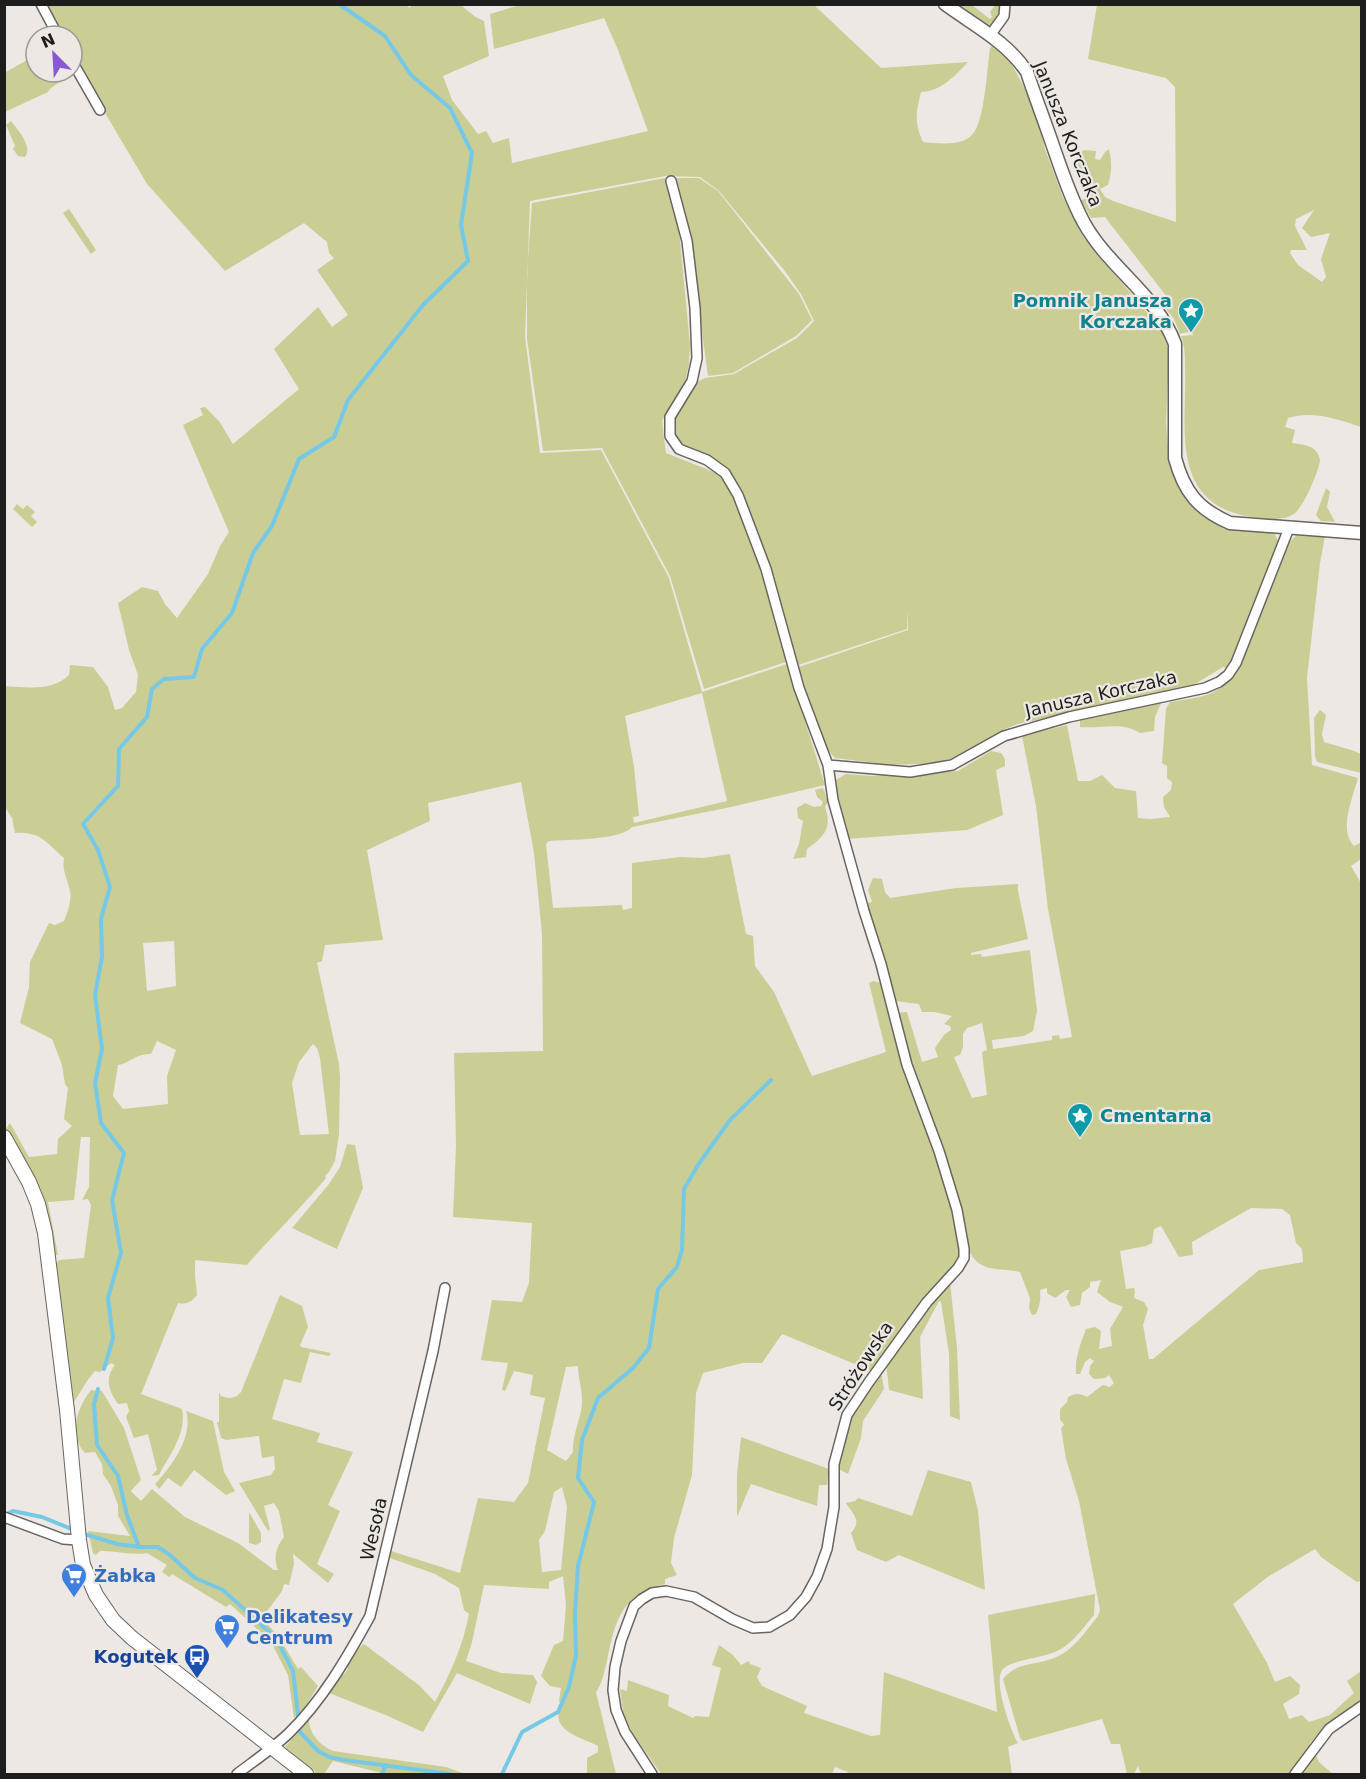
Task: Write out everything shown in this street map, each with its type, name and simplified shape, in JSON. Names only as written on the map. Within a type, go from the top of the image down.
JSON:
[{"type":"main road","points":[[4,1137],[29,1182],[38,1204],[45,1233],[66,1399],[78,1539],[83,1565],[96,1595],[113,1620],[139,1644],[306,1774]]},
{"type":"street","points":[[41,4],[52,24]]},
{"type":"street","name":"Janusza Korczaka","points":[[945,4],[991,34],[1018,60],[1026,72],[1064,177],[1084,224],[1104,251],[1153,304],[1170,329],[1175,344],[1175,458],[1188,492],[1203,508],[1230,522],[1362,533]]},
{"type":"street","points":[[991,34],[1004,16],[1005,4]]},
{"type":"street","points":[[84,82],[100,110]]},
{"type":"street","points":[[671,181],[687,241],[695,308],[697,358],[692,381],[670,417],[670,436],[679,449],[707,460],[725,473],[738,495],[766,569],[799,688],[828,765]]},
{"type":"street","name":"Janusza Korczaka","points":[[828,765],[910,772],[952,765],[1004,736],[1070,717],[1206,688],[1219,682],[1228,675],[1236,663],[1289,528]]},
{"type":"street","name":"Stróżowska","points":[[652,1774],[625,1732],[616,1710],[613,1690],[617,1658],[633,1606],[652,1593],[666,1590],[694,1597],[732,1619],[753,1628],[769,1627],[790,1615],[806,1597],[817,1577],[827,1549],[834,1507],[834,1464],[848,1415],[927,1302],[958,1268],[964,1258],[957,1210],[939,1151],[907,1065],[881,964],[833,800],[828,765]]},
{"type":"street","name":"Wesoła","points":[[237,1774],[272,1748],[310,1709],[349,1654],[370,1616],[433,1351],[445,1288]]},
{"type":"street","points":[[4,1529],[9,1519],[63,1539],[78,1539]]},
{"type":"street","points":[[1294,1774],[1329,1729],[1362,1706]]},
{"type":"green space","points":[[405,4],[410,8],[411,5],[461,5],[484,21],[489,56],[443,76],[452,100],[478,134],[486,131],[493,143],[509,138],[512,163],[648,131],[604,18],[494,49],[490,14],[520,5],[814,5],[881,68],[968,62],[941,86],[921,92],[917,117],[918,129],[923,142],[955,143],[972,135],[983,107],[990,48],[994,44],[1010,61],[1036,110],[1045,149],[1062,195],[1083,237],[1162,330],[1169,351],[1166,423],[1168,449],[1173,474],[1184,496],[1212,521],[1245,530],[1269,531],[1274,533],[1278,540],[1274,557],[1236,654],[1227,668],[1223,667],[1190,687],[1087,711],[1018,724],[1005,729],[963,754],[938,763],[892,765],[835,758],[825,747],[796,668],[908,630],[908,610],[907,629],[795,666],[772,578],[778,575],[770,578],[734,484],[673,436],[674,416],[697,382],[705,378],[734,374],[797,338],[814,321],[801,294],[719,191],[700,177],[666,176],[530,201],[525,337],[540,453],[601,450],[669,578],[702,692],[787,664],[825,785],[632,827],[617,835],[549,841],[546,844],[553,908],[622,905],[623,910],[632,908],[632,863],[730,854],[746,934],[753,936],[755,966],[774,992],[812,1076],[886,1052],[869,983],[873,981],[881,983],[895,1013],[907,1012],[922,1062],[938,1057],[935,1048],[944,1035],[951,1030],[950,1026],[944,1024],[952,1016],[922,1012],[919,1004],[895,1001],[865,903],[872,902],[868,890],[873,878],[882,879],[885,892],[890,898],[956,888],[1018,884],[1028,939],[971,953],[971,955],[981,954],[982,957],[1030,950],[1037,1011],[1033,1031],[1024,1036],[992,1040],[993,1049],[1052,1040],[1052,1036],[1059,1035],[1060,1039],[1072,1037],[1048,909],[1036,806],[1022,736],[1067,725],[1078,781],[1090,781],[1102,775],[1115,788],[1136,791],[1138,818],[1170,817],[1164,807],[1163,797],[1171,790],[1172,782],[1167,778],[1167,766],[1162,763],[1166,709],[1170,702],[1208,694],[1227,683],[1239,667],[1247,649],[1261,608],[1288,545],[1298,534],[1325,536],[1307,678],[1312,765],[1358,778],[1348,813],[1347,831],[1354,846],[1362,842],[1361,859],[1351,866],[1362,885],[1361,1581],[1357,1582],[1321,1557],[1315,1549],[1269,1576],[1233,1604],[1267,1663],[1275,1682],[1290,1676],[1300,1685],[1299,1694],[1283,1704],[1289,1719],[1302,1715],[1309,1722],[1330,1715],[1354,1693],[1347,1681],[1361,1671],[1361,1702],[1332,1720],[1310,1743],[1319,1762],[1333,1774],[1141,1774],[1138,1766],[1134,1774],[1127,1774],[1120,1744],[1111,1744],[1102,1719],[1023,1741],[1020,1738],[1003,1679],[1014,1669],[1047,1660],[1067,1651],[1098,1616],[1100,1610],[1079,1501],[1066,1459],[1061,1428],[1064,1425],[1060,1419],[1060,1409],[1067,1402],[1068,1397],[1078,1394],[1087,1397],[1103,1385],[1110,1387],[1114,1383],[1109,1375],[1105,1378],[1094,1379],[1089,1374],[1090,1366],[1094,1361],[1090,1358],[1085,1362],[1080,1374],[1076,1374],[1076,1362],[1086,1329],[1095,1327],[1101,1331],[1099,1349],[1112,1346],[1110,1329],[1123,1307],[1110,1302],[1097,1292],[1101,1280],[1090,1282],[1090,1287],[1082,1293],[1080,1305],[1071,1307],[1066,1297],[1070,1290],[1066,1290],[1055,1298],[1047,1293],[1047,1288],[1040,1290],[1038,1308],[1036,1314],[1032,1315],[1029,1308],[1030,1298],[1020,1272],[986,1267],[975,1260],[970,1253],[951,1185],[962,1259],[920,1302],[872,1371],[782,1334],[762,1363],[743,1363],[703,1373],[696,1393],[692,1475],[674,1538],[671,1563],[677,1575],[665,1579],[665,1584],[638,1595],[622,1611],[613,1634],[602,1681],[596,1692],[616,1774],[587,1774],[587,1758],[598,1752],[598,1746],[563,1727],[558,1715],[561,1707],[559,1700],[561,1688],[550,1686],[541,1676],[554,1645],[563,1641],[566,1605],[563,1576],[549,1582],[549,1589],[484,1585],[466,1661],[501,1673],[533,1675],[537,1682],[530,1704],[457,1673],[423,1732],[329,1693],[328,1690],[338,1675],[344,1674],[348,1669],[347,1664],[364,1644],[420,1686],[435,1702],[455,1660],[469,1614],[464,1610],[459,1588],[435,1574],[390,1558],[391,1551],[460,1573],[478,1498],[514,1502],[528,1483],[545,1398],[530,1395],[533,1375],[514,1371],[505,1391],[502,1390],[508,1363],[481,1360],[492,1300],[522,1302],[529,1283],[532,1223],[453,1217],[456,1146],[454,1053],[543,1051],[542,934],[534,853],[521,782],[428,803],[430,821],[367,850],[383,940],[325,945],[322,961],[317,963],[339,1064],[339,1134],[335,1161],[325,1176],[326,1178],[247,1265],[195,1260],[197,1295],[189,1302],[178,1303],[141,1394],[182,1409],[180,1435],[159,1475],[151,1476],[157,1470],[148,1434],[134,1438],[126,1417],[129,1411],[127,1403],[118,1404],[110,1390],[110,1375],[115,1365],[111,1363],[100,1372],[95,1371],[74,1402],[56,1264],[59,1260],[84,1258],[91,1205],[88,1199],[82,1200],[89,1187],[90,1137],[81,1137],[74,1200],[48,1202],[58,1255],[54,1255],[12,1138],[6,1129],[10,1123],[29,1157],[57,1154],[58,1139],[72,1126],[64,1119],[68,1088],[52,1039],[20,1023],[29,987],[30,962],[49,923],[55,925],[64,921],[70,904],[70,891],[64,869],[64,858],[37,836],[15,833],[12,818],[5,807],[4,686],[47,686],[69,675],[70,665],[93,667],[108,687],[115,710],[122,708],[136,692],[138,675],[129,650],[118,603],[142,587],[158,591],[177,618],[208,574],[229,532],[183,425],[203,415],[200,408],[205,407],[219,421],[233,444],[299,389],[274,349],[318,307],[332,327],[348,315],[317,270],[334,258],[329,253],[327,242],[304,223],[225,271],[147,184],[84,77],[84,24],[53,24],[43,5]],"holes":[[[702,693],[727,801],[634,823],[633,817],[639,816],[634,767],[625,716]],[[174,941],[176,986],[147,991],[143,943]],[[982,1023],[987,1050],[982,1052],[987,1095],[972,1098],[954,1057],[960,1055],[963,1047],[963,1034],[967,1028]],[[157,1041],[176,1050],[167,1076],[168,1104],[123,1109],[113,1096],[118,1065],[136,1057],[151,1054]],[[313,1044],[320,1058],[329,1134],[300,1135],[292,1083],[299,1062]],[[1251,1208],[1282,1209],[1290,1215],[1296,1243],[1302,1249],[1303,1262],[1259,1270],[1153,1359],[1149,1359],[1143,1325],[1148,1309],[1144,1302],[1134,1298],[1134,1288],[1126,1289],[1120,1251],[1152,1243],[1154,1229],[1161,1226],[1179,1257],[1193,1255],[1192,1242]],[[578,1366],[582,1396],[573,1452],[566,1461],[547,1450],[566,1367]],[[562,1487],[567,1507],[561,1570],[542,1572],[539,1540],[545,1531],[554,1492]]]},
{"type":"green space","points":[[958,5],[972,5],[990,19],[992,17],[990,12],[995,5],[1002,5],[1001,16],[991,26],[987,26]]},
{"type":"green space","points":[[1097,5],[1361,5],[1361,427],[1315,415],[1288,418],[1285,427],[1295,430],[1292,443],[1306,445],[1313,449],[1320,460],[1307,496],[1299,509],[1290,516],[1278,519],[1258,518],[1221,508],[1204,495],[1193,478],[1187,458],[1185,436],[1185,356],[1181,336],[1193,335],[1192,331],[1180,334],[1174,319],[1165,308],[1167,297],[1105,217],[1091,218],[1081,200],[1088,198],[1076,157],[1084,150],[1096,151],[1095,159],[1100,160],[1109,149],[1111,167],[1108,185],[1100,189],[1105,197],[1176,222],[1175,87],[1166,78],[1088,59]],"holes":[[[1314,210],[1302,228],[1311,237],[1330,233],[1321,259],[1326,277],[1322,282],[1298,265],[1290,253],[1291,250],[1307,250],[1295,226],[1296,219]]]},
{"type":"green space","points":[[24,62],[24,84],[57,84],[48,92],[5,112],[4,73]]},
{"type":"green space","points":[[11,121],[26,143],[25,157],[18,156],[13,149],[15,146],[6,125]]},
{"type":"green space","points":[[665,178],[679,230],[690,345],[685,381],[662,421],[666,453],[719,474],[728,486],[752,545],[786,662],[704,689],[670,576],[602,448],[543,451],[527,339],[527,273],[532,203]]},
{"type":"green space","points":[[674,178],[699,178],[718,191],[799,294],[812,320],[796,336],[733,373],[708,376],[686,215]]},
{"type":"green space","points":[[69,209],[96,250],[91,254],[63,213]]},
{"type":"green space","points":[[1326,488],[1330,492],[1327,507],[1335,522],[1321,521],[1316,515]]},
{"type":"green space","points":[[17,504],[23,509],[27,505],[35,512],[31,516],[37,522],[32,527],[13,509]]},
{"type":"green space","points":[[1162,701],[1155,717],[1154,731],[1140,733],[1119,726],[1080,727],[1080,720]]},
{"type":"green space","points":[[1320,710],[1326,715],[1322,734],[1324,742],[1361,754],[1361,773],[1317,762],[1314,718]]},
{"type":"green space","points":[[991,751],[1001,753],[1005,759],[1005,766],[996,770],[1003,815],[967,830],[847,839],[834,781],[846,774],[871,776],[958,771]]},
{"type":"green space","points":[[823,788],[828,802],[825,807],[828,821],[825,832],[807,849],[806,857],[793,859],[799,844],[803,821],[798,818],[797,808],[805,803],[814,807],[821,806],[823,802],[817,797],[815,790]]},
{"type":"green space","points":[[347,1144],[355,1145],[363,1188],[337,1249],[292,1228],[329,1184],[340,1167]]},
{"type":"green space","points":[[950,1282],[957,1348],[960,1420],[950,1416],[949,1354],[941,1302],[939,1301],[920,1337],[923,1399],[889,1390],[886,1362],[908,1330]]},
{"type":"green space","points":[[280,1295],[302,1306],[308,1327],[301,1347],[331,1353],[329,1356],[310,1352],[301,1383],[284,1379],[272,1419],[320,1433],[317,1442],[353,1452],[328,1505],[340,1511],[317,1564],[334,1574],[328,1583],[293,1554],[294,1564],[289,1585],[284,1584],[282,1591],[262,1618],[279,1637],[298,1669],[301,1667],[318,1686],[305,1707],[294,1718],[288,1675],[271,1642],[230,1604],[226,1607],[172,1574],[169,1577],[162,1572],[167,1565],[147,1553],[100,1551],[96,1555],[93,1553],[88,1531],[130,1536],[118,1516],[118,1505],[111,1486],[103,1474],[102,1464],[95,1452],[85,1453],[77,1438],[76,1429],[78,1413],[86,1397],[91,1390],[102,1391],[124,1428],[141,1480],[131,1491],[141,1501],[152,1489],[185,1517],[238,1543],[274,1570],[278,1570],[276,1553],[284,1537],[279,1511],[274,1503],[264,1506],[270,1529],[268,1531],[239,1483],[271,1475],[275,1469],[274,1456],[262,1458],[259,1436],[226,1440],[221,1438],[217,1422],[219,1422],[219,1392],[221,1396],[230,1398],[241,1392]]},
{"type":"green space","points":[[881,1371],[884,1389],[863,1421],[861,1438],[848,1474],[837,1468],[850,1416]]},
{"type":"green space","points":[[186,1411],[213,1421],[224,1472],[235,1491],[226,1495],[194,1470],[181,1487],[168,1478],[159,1489],[155,1484],[180,1451],[187,1431]]},
{"type":"green space","points":[[741,1437],[829,1469],[827,1485],[819,1485],[817,1506],[751,1484],[737,1517],[737,1475]]},
{"type":"green space","points":[[928,1470],[971,1482],[978,1511],[985,1590],[899,1555],[886,1562],[857,1550],[851,1533],[856,1521],[846,1503],[858,1498],[912,1516]]},
{"type":"green space","points":[[249,1512],[261,1533],[261,1542],[256,1545],[249,1543]]},
{"type":"green space","points":[[1095,1594],[1094,1615],[1070,1642],[1055,1652],[1009,1665],[1001,1674],[1001,1693],[1018,1743],[1008,1747],[1012,1774],[847,1774],[848,1772],[835,1767],[832,1774],[661,1774],[632,1732],[623,1712],[620,1689],[627,1691],[628,1680],[669,1695],[668,1706],[693,1718],[695,1716],[709,1717],[721,1668],[712,1665],[719,1645],[733,1655],[741,1665],[749,1661],[750,1664],[761,1668],[757,1677],[762,1686],[807,1706],[804,1713],[871,1736],[880,1735],[884,1672],[997,1712],[988,1615]]},
{"type":"green space","points":[[309,1719],[316,1738],[333,1751],[446,1767],[465,1774],[382,1773],[333,1761],[324,1774],[317,1774],[285,1747]]},
{"type":"waterway","points":[[104,1369],[113,1338],[108,1298],[121,1253],[112,1200],[124,1153],[101,1123],[95,1083],[102,1049],[95,995],[102,957],[101,919],[110,887],[98,850],[83,824],[118,786],[119,749],[147,717],[152,689],[164,679],[194,677],[202,649],[232,613],[253,553],[272,526],[299,459],[334,437],[348,400],[423,305],[468,261],[461,225],[472,153],[450,108],[411,75],[385,36],[339,4]]},
{"type":"waterway","points":[[502,1774],[522,1732],[558,1712],[569,1687],[576,1656],[575,1613],[578,1566],[594,1502],[578,1478],[582,1440],[598,1398],[633,1368],[649,1348],[658,1289],[677,1267],[682,1250],[684,1189],[730,1120],[771,1080]]},
{"type":"waterway","points":[[98,1389],[94,1404],[97,1445],[118,1476],[127,1515],[139,1547]]},
{"type":"waterway","points":[[5,1515],[13,1511],[42,1517],[74,1530]]},
{"type":"waterway","points":[[81,1533],[117,1544],[158,1547],[195,1578],[223,1590],[276,1638],[293,1671],[300,1732],[318,1751],[329,1757],[344,1760],[450,1774]]},
{"type":"waterway","points":[[382,1774],[386,1765]]},
{"type":"place","name":"Pomnik Janusza Korczaka","points":[[1191,334]]},
{"type":"place","name":"Cmentarna","points":[[1080,1139]]},
{"type":"place","name":"Żabka","points":[[74,1599]]},
{"type":"place","name":"Delikatesy Centrum","points":[[227,1650]]},
{"type":"place","name":"Kogutek","points":[[197,1680]]}]
